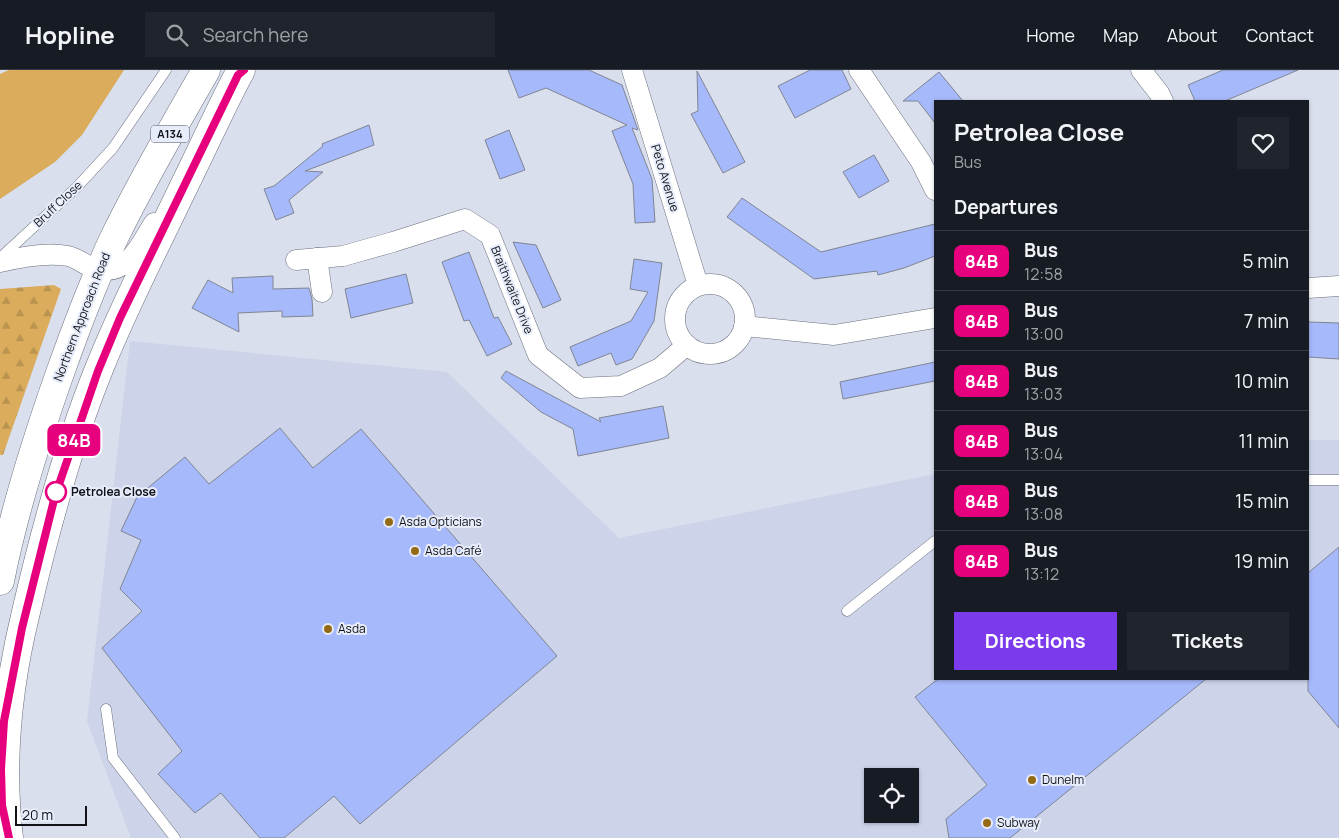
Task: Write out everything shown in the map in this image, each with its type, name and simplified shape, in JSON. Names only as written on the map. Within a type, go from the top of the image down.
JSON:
[{"type":"main road","name":"Northern Approach Road","points":[[0,581],[26,474],[44,418],[99,270],[134,198],[206,70]]},
{"type":"main road","name":"A134","points":[[9,838],[2,805],[3,731],[10,686],[26,610],[55,496],[98,371],[127,303],[241,70]]},
{"type":"street","name":"Peto Avenue","points":[[632,70],[698,285]]},
{"type":"street","points":[[859,70],[877,109],[921,162],[934,188]]},
{"type":"street","points":[[1141,70],[1162,100]]},
{"type":"street","points":[[0,262],[52,255],[70,256],[99,270],[120,267],[129,262],[154,222],[186,184]]},
{"type":"street","name":"Braithwaite Drive","points":[[296,260],[343,256],[465,219],[490,235],[538,355],[580,388],[621,386],[660,368],[687,345]]},
{"type":"street","points":[[317,258],[322,292]]},
{"type":"street","points":[[698,285],[719,285],[729,289],[737,296],[744,310],[744,326],[739,337],[731,346],[721,352],[709,354],[697,351],[687,345],[679,336],[675,324],[675,312],[680,301],[698,285]]},
{"type":"street","points":[[1309,288],[1339,286]]},
{"type":"street","points":[[744,326],[834,335],[934,318]]},
{"type":"street","points":[[2,805],[14,838]]},
{"type":"lane","name":"Bruff Close","points":[[0,258],[77,187],[113,148],[166,70]]},
{"type":"lane","points":[[1309,480],[1339,480]]},
{"type":"lane","points":[[847,611],[934,541]]},
{"type":"lane","points":[[106,709],[113,758],[175,838]]},
{"type":"shaded area","points":[[130,341],[447,372],[619,538],[934,474],[934,680],[1309,680],[1309,440],[1339,440],[1339,838],[131,838],[87,721]]},
{"type":"green space","points":[[9,70],[124,70],[82,135],[55,162],[0,199],[0,74]]},
{"type":"green space","points":[[54,285],[61,289],[3,455],[0,455],[0,289]]},
{"type":"building","points":[[508,70],[589,70],[622,85],[638,130],[632,128],[652,179],[655,222],[635,223],[633,184],[612,131],[627,125],[546,88],[519,98]]},
{"type":"building","points":[[810,70],[842,70],[851,89],[795,118],[778,86]]},
{"type":"building","points":[[1223,70],[1298,70],[1227,100],[1195,100],[1188,85]]},
{"type":"building","points":[[697,71],[745,162],[723,173],[691,114],[698,111]]},
{"type":"building","points":[[939,72],[962,100],[934,100],[934,122],[918,101],[903,101]]},
{"type":"building","points":[[369,125],[374,145],[305,171],[323,172],[289,200],[294,213],[276,220],[264,189],[274,186],[323,146],[322,144]]},
{"type":"building","points":[[509,130],[525,170],[500,179],[485,140]]},
{"type":"building","points":[[874,155],[889,181],[859,198],[843,172]]},
{"type":"building","points":[[742,198],[821,252],[934,224],[934,256],[904,268],[878,275],[877,271],[814,279],[727,217]]},
{"type":"building","points":[[513,242],[536,245],[561,300],[543,308]]},
{"type":"building","points":[[469,252],[494,318],[498,317],[512,344],[487,356],[469,320],[464,321],[442,262]]},
{"type":"building","points":[[634,259],[662,263],[654,321],[632,359],[616,365],[611,353],[578,366],[570,347],[631,321],[648,292],[630,289]]},
{"type":"building","points":[[406,274],[413,303],[351,318],[345,289]]},
{"type":"building","points":[[273,276],[273,289],[309,288],[313,316],[282,317],[282,311],[238,313],[239,332],[192,308],[208,280],[233,293],[232,278]]},
{"type":"building","points":[[1309,322],[1339,323],[1339,359],[1309,357]]},
{"type":"building","points":[[934,362],[934,381],[843,399],[840,382]]},
{"type":"building","points":[[506,371],[601,422],[599,418],[663,406],[669,438],[578,456],[573,429],[541,412],[501,378]]},
{"type":"building","name":"Asda","points":[[280,428],[313,468],[361,429],[557,656],[360,824],[334,796],[284,838],[260,838],[221,793],[195,813],[158,774],[182,751],[102,648],[142,611],[120,589],[141,540],[121,531],[137,497],[185,457],[209,484]]},
{"type":"building","points":[[1339,547],[1339,728],[1308,691],[1309,572]]},
{"type":"building","name":"Dunelm","points":[[937,680],[1205,680],[1010,838],[949,838],[946,819],[987,785],[915,697]]},
{"type":"bus line","name":"84B","points":[[9,838],[2,805],[1,769],[4,721],[22,628],[55,496],[98,371],[120,318],[238,75],[244,70]]},
{"type":"place","name":"Petrolea Close","points":[[56,492]]},
{"type":"place","name":"Asda Opticians","points":[[389,522]]},
{"type":"place","name":"Asda Café","points":[[415,551]]},
{"type":"place","name":"Asda","points":[[328,629]]},
{"type":"place","name":"Dunelm","points":[[1032,780]]},
{"type":"place","name":"Subway","points":[[987,823]]}]
